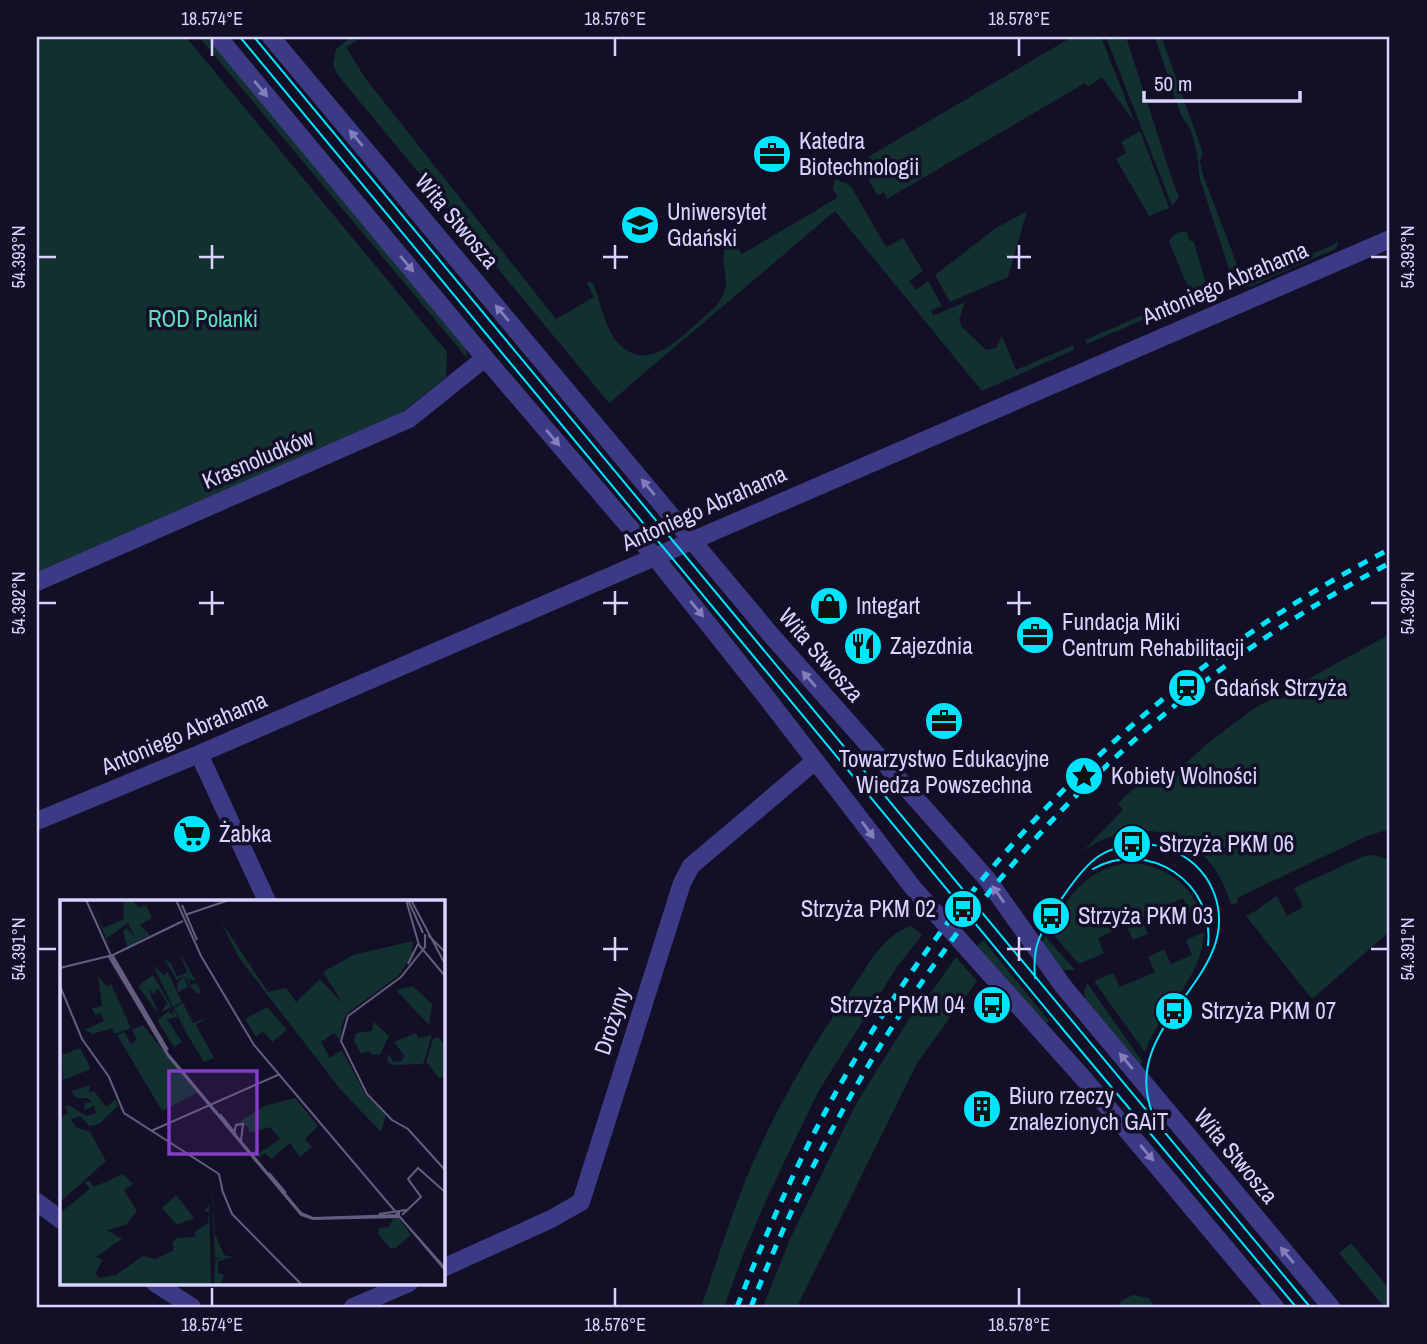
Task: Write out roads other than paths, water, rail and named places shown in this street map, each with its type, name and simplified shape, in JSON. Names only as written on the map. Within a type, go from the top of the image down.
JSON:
[{"type":"street","points":[[218,37],[654,556],[914,889],[1090,1085],[1275,1307]]},
{"type":"street","name":"Wita Stwosza","points":[[271,37],[837,712],[987,879],[1063,986],[1331,1307]]},
{"type":"street","name":"Antoniego Abrahama","points":[[37,821],[199,754],[1390,239]]},
{"type":"street","name":"Krasnoludków","points":[[37,582],[409,419],[485,358]]},
{"type":"street","points":[[199,754],[267,900]]},
{"type":"street","name":"Drożyny","points":[[444,1268],[551,1219],[581,1202],[691,866],[815,761]]},
{"type":"street","points":[[37,1202],[60,1219]]},
{"type":"street","points":[[157,1284],[192,1307]]},
{"type":"street","points":[[353,1307],[407,1284]]},
{"type":"tram line","points":[[240,37],[1296,1307]]},
{"type":"tram line","points":[[254,37],[1310,1307]]},
{"type":"tram line","points":[[1035,978],[1037,946],[1042,932],[1064,895],[1099,856],[1115,848],[1149,844],[1181,855],[1206,877],[1214,893],[1219,923],[1213,950],[1165,1025],[1152,1052],[1146,1080],[1152,1112]]},
{"type":"tram line","points":[[1093,869],[1114,861],[1135,859],[1155,863],[1174,872],[1189,885],[1201,902],[1207,922],[1208,945]]},
{"type":"railway","points":[[737,1307],[786,1190],[844,1078],[895,996],[951,918],[1013,844],[1080,774],[1151,709],[1226,650],[1306,596],[1390,549]]},
{"type":"railway","points":[[751,1307],[801,1191],[860,1080],[927,975],[1003,876],[1087,785],[1179,702],[1281,627],[1390,563]]},
{"type":"place","name":"Katedra Biotechnologii","points":[[772,154]]},
{"type":"place","name":"Uniwersytet Gdański","points":[[640,225]]},
{"type":"place","name":"Integart","points":[[829,606]]},
{"type":"place","name":"Fundacja Miki Centrum Rehabilitacji","points":[[1035,635]]},
{"type":"place","name":"Zajezdnia","points":[[863,646]]},
{"type":"place","name":"Gdańsk Strzyża","points":[[1187,688]]},
{"type":"place","name":"Towarzystwo Edukacyjne Wiedza Powszechna","points":[[944,721]]},
{"type":"place","name":"Kobiety Wolności","points":[[1084,776]]},
{"type":"place","name":"Żabka","points":[[192,834]]},
{"type":"place","name":"Strzyża PKM 06","points":[[1132,844]]},
{"type":"place","name":"Strzyża PKM 02","points":[[963,909]]},
{"type":"place","name":"Strzyża PKM 03","points":[[1051,916]]},
{"type":"place","name":"Strzyża PKM 04","points":[[992,1005]]},
{"type":"place","name":"Strzyża PKM 07","points":[[1174,1011]]},
{"type":"place","name":"Biuro rzeczy znalezionych GAiT","points":[[982,1109]]},
{"type":"park label","name":"ROD Polanki","points":[[203,319]]}]
